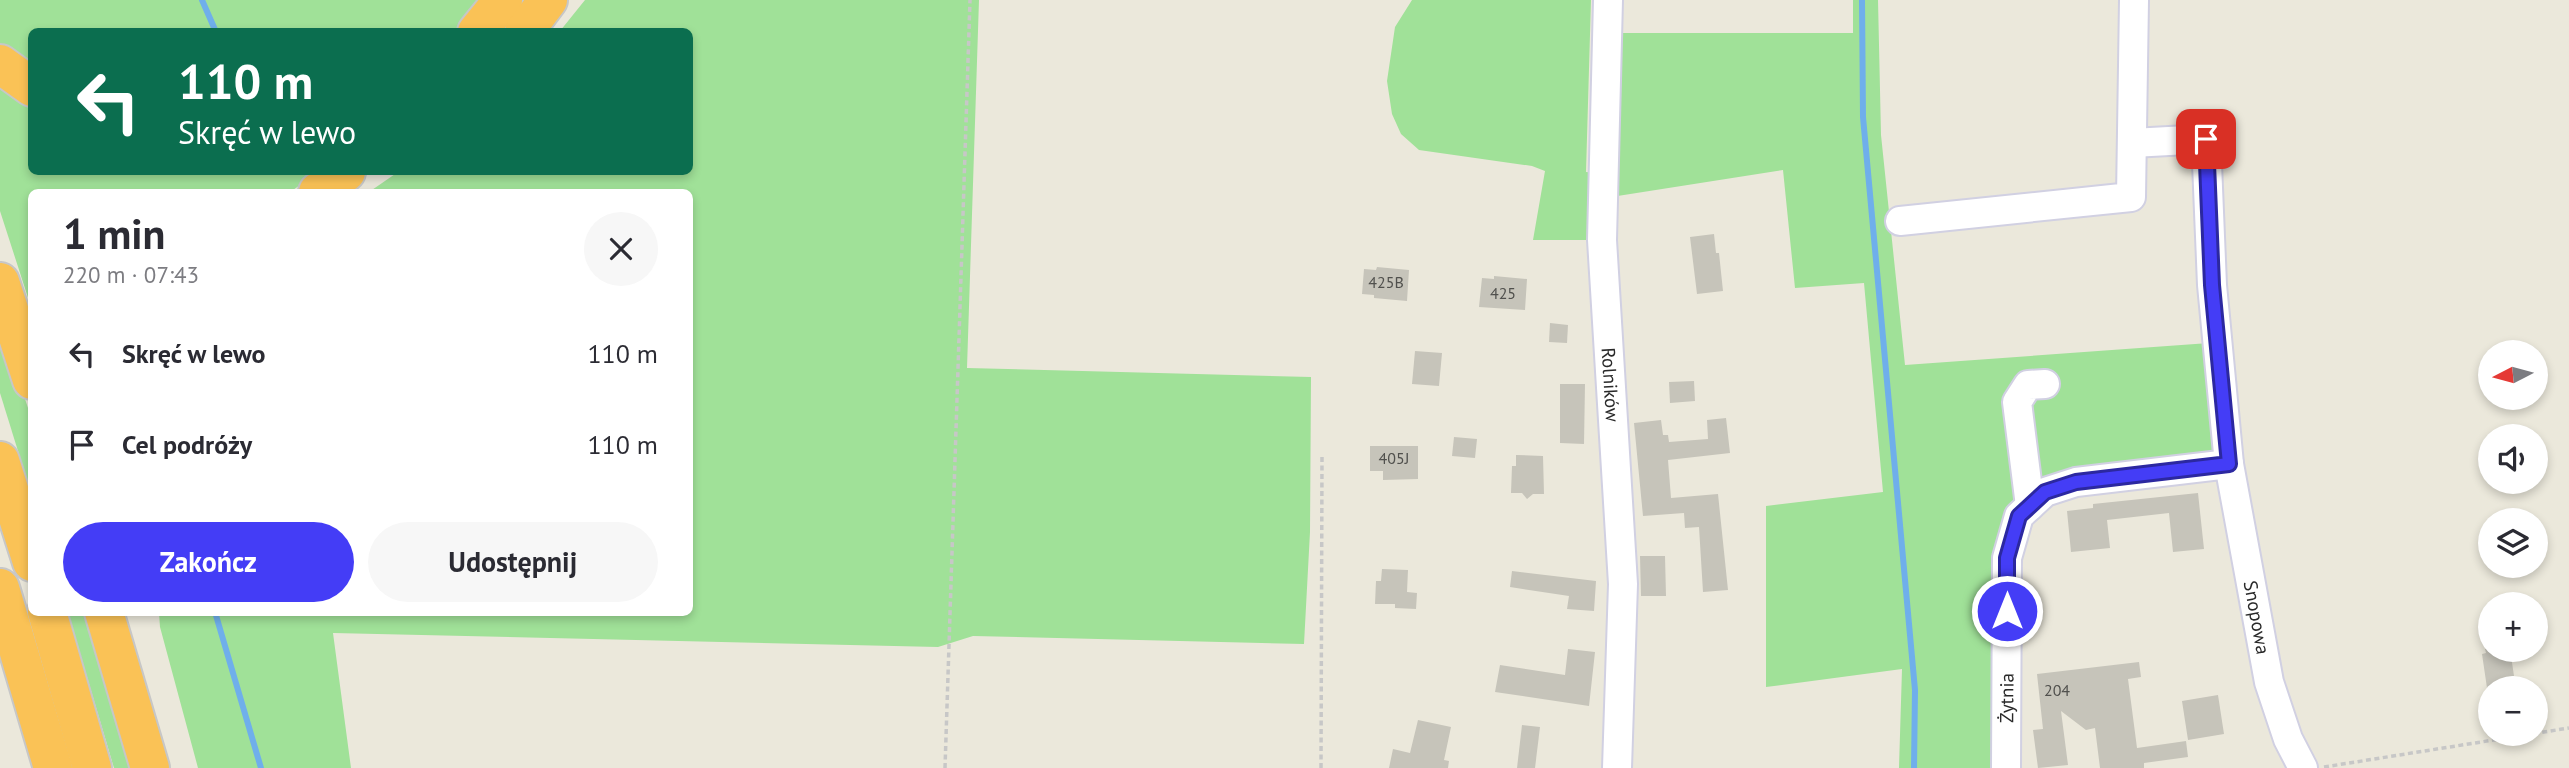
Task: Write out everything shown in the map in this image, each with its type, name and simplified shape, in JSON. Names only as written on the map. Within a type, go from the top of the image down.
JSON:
[{"type":"highway","points":[[480,28],[503,0]]},
{"type":"highway","points":[[527,28],[548,0]]},
{"type":"highway","points":[[0,64],[28,84]]},
{"type":"highway","points":[[321,189],[342,175]]},
{"type":"highway","points":[[0,282],[28,368]]},
{"type":"highway","points":[[0,461],[28,549]]},
{"type":"highway","points":[[0,588],[54,768]]},
{"type":"highway","points":[[0,605],[26,672]]},
{"type":"highway","points":[[48,616],[92,768]]},
{"type":"highway","points":[[105,616],[150,768]]},
{"type":"highway","points":[[123,616],[128,692]]},
{"type":"street","name":"Rolników","points":[[1608,0],[1602,240],[1623,584],[1617,768]]},
{"type":"street","points":[[1900,220],[2132,197],[2134,0]]},
{"type":"street","name":"Snopowa","points":[[2132,144],[2206,139],[2212,285],[2229,464],[2269,682],[2288,740],[2303,768]]},
{"type":"street","points":[[2030,506],[2010,403],[2028,385],[2045,384]]},
{"type":"street","name":"Żytnia","points":[[2007,768],[2007,558],[2019,516],[2045,492],[2076,482],[2229,464]]},
{"type":"path","points":[[945,768],[970,0]]},
{"type":"path","points":[[1321,456],[1321,768]]},
{"type":"path","points":[[2315,768],[2569,729]]},
{"type":"green space","points":[[0,0],[486,0],[461,28],[28,28],[28,67],[0,44]]},
{"type":"green space","points":[[585,0],[979,0],[967,368],[1311,377],[1310,532],[1304,644],[973,636],[938,647],[333,633],[351,768],[198,768],[159,616],[693,616],[693,189],[373,189],[394,175],[693,175],[693,28],[562,28]]},
{"type":"green space","points":[[1412,0],[1591,0],[1586,172],[1610,174],[1617,33],[1853,33],[1853,0],[1878,0],[1881,135],[1905,365],[2223,342],[2235,457],[2075,475],[2011,518],[1993,768],[1899,768],[1902,669],[1766,687],[1766,506],[1883,492],[1864,283],[1795,288],[1783,170],[1592,200],[1590,240],[1533,240],[1545,171],[1532,166],[1419,150],[1401,134],[1392,114],[1387,81],[1395,27]]},
{"type":"green space","points":[[0,85],[28,104],[28,175],[315,175],[294,189],[28,189],[28,298],[0,211]]},
{"type":"green space","points":[[0,324],[28,408],[28,483],[0,393]]},
{"type":"green space","points":[[69,616],[92,616],[136,768],[114,768]]},
{"type":"building","points":[[1714,234],[1723,291],[1697,294],[1690,237]]},
{"type":"building","points":[[1377,267],[1409,270],[1407,301],[1374,298],[1374,295],[1362,294],[1364,269],[1376,270]]},
{"type":"building","points":[[1494,276],[1527,279],[1525,310],[1479,307],[1482,278],[1494,279]]},
{"type":"building","points":[[1550,323],[1568,325],[1567,343],[1549,342]]},
{"type":"building","points":[[1415,351],[1442,353],[1439,386],[1412,384]]},
{"type":"building","points":[[1694,381],[1695,401],[1670,403],[1669,382]]},
{"type":"building","points":[[1560,384],[1585,384],[1584,444],[1560,443]]},
{"type":"building","points":[[1726,418],[1730,453],[1668,460],[1671,498],[1718,494],[1728,590],[1703,592],[1699,527],[1685,528],[1684,513],[1643,516],[1634,423],[1661,420],[1663,435],[1668,435],[1669,442],[1708,439],[1707,420]]},
{"type":"building","points":[[1454,437],[1477,439],[1475,458],[1452,456]]},
{"type":"building","points":[[1370,446],[1418,446],[1418,479],[1383,480],[1383,471],[1370,471]]},
{"type":"building","points":[[1516,455],[1543,456],[1544,494],[1533,494],[1527,499],[1522,493],[1511,493],[1512,466],[1516,466]]},
{"type":"building","points":[[2198,493],[2204,549],[2173,552],[2169,513],[2107,520],[2110,548],[2071,552],[2067,511],[2093,508],[2093,504]]},
{"type":"building","points":[[1640,556],[1665,556],[1666,596],[1641,596]]},
{"type":"building","points":[[1382,569],[1408,570],[1407,592],[1417,593],[1416,609],[1395,608],[1395,604],[1375,604],[1376,581],[1381,581]]},
{"type":"building","points":[[1512,571],[1596,581],[1594,611],[1567,609],[1569,596],[1510,587]]},
{"type":"building","points":[[1568,649],[1595,652],[1589,706],[1495,692],[1500,665],[1565,675]]},
{"type":"building","points":[[2139,662],[2141,677],[2128,679],[2137,748],[2186,741],[2188,757],[2144,763],[2144,768],[2100,768],[2095,728],[2086,730],[2061,711],[2068,765],[2038,768],[2033,730],[2043,729],[2037,674]]},
{"type":"building","points":[[2483,662],[2512,662],[2514,676],[2485,676]]},
{"type":"building","points":[[2218,695],[2224,734],[2188,740],[2182,701]]},
{"type":"building","points":[[1418,720],[1451,727],[1444,760],[1449,761],[1448,768],[1389,768],[1393,749],[1410,753]]},
{"type":"building","points":[[1522,725],[1540,727],[1535,768],[1517,768]]},
{"type":"waterway","points":[[202,0],[214,28]]},
{"type":"waterway","points":[[1862,0],[1863,117],[1915,690],[1914,768]]},
{"type":"waterway","points":[[216,616],[261,768]]},
{"type":"route","points":[[2007,611],[2007,558],[2019,516],[2045,492],[2076,482],[2229,464],[2212,285],[2206,139]]}]
